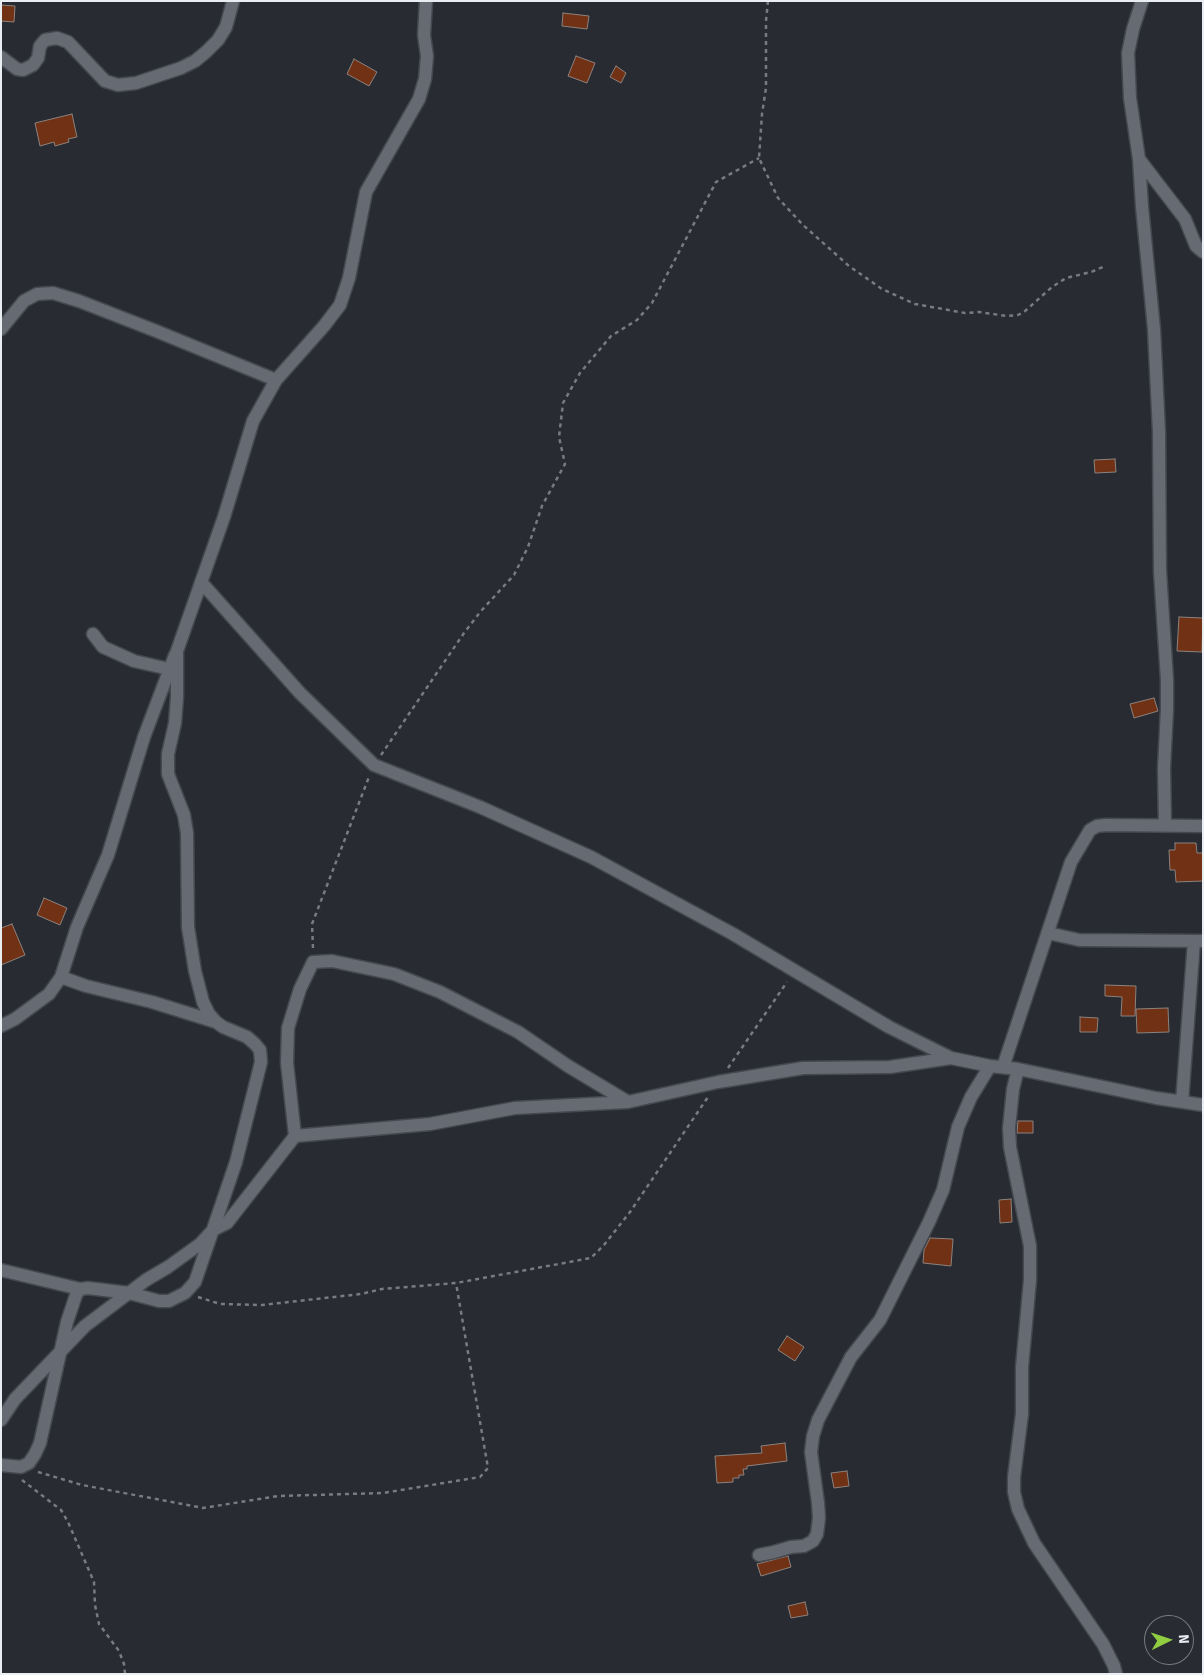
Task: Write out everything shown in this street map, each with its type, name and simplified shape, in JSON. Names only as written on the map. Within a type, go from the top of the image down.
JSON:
[{"type":"street","points":[[1,57],[17,69],[23,70],[33,65],[38,58],[40,46],[45,40],[56,38],[68,42],[105,81],[118,85],[136,83],[181,68],[195,61],[206,52],[218,40],[226,27],[233,1]]},
{"type":"street","points":[[1,1026],[15,1019],[49,994],[61,977],[77,927],[108,854],[144,737],[177,651],[224,517],[252,422],[276,380],[340,305],[349,278],[366,192],[419,99],[425,79],[427,56],[424,36],[426,1]]},
{"type":"street","points":[[1142,1],[1128,53],[1130,98],[1139,159],[1154,328],[1159,432],[1160,571],[1167,680],[1164,768],[1165,826]]},
{"type":"street","points":[[1139,159],[1185,219],[1196,246],[1203,252]]},
{"type":"street","points":[[1,328],[24,301],[37,294],[53,293],[79,301],[276,380]]},
{"type":"street","points":[[201,582],[300,693],[374,765],[480,807],[590,857],[733,934],[889,1027],[951,1058],[1018,1069],[1156,1098],[1203,1105]]},
{"type":"street","points":[[93,634],[103,647],[134,661],[169,669]]},
{"type":"street","points":[[177,651],[177,697],[175,723],[168,754],[168,774],[184,815],[188,927],[195,971],[203,1002],[216,1022]]},
{"type":"street","points":[[759,1555],[791,1547],[804,1546],[813,1541],[817,1534],[818,1502],[811,1452],[818,1420],[851,1357],[880,1320],[943,1190],[958,1127],[971,1097],[997,1066],[1048,933],[1071,862],[1090,830],[1097,826],[1106,825],[1203,826]]},
{"type":"street","points":[[1048,933],[1079,940],[1199,941],[1182,1102]]},
{"type":"street","points":[[1,1420],[15,1399],[86,1326],[129,1293],[168,1268],[200,1244],[213,1230],[227,1223],[295,1136],[287,1063],[288,1028],[300,989],[313,962],[332,961],[394,974],[440,992],[518,1032],[568,1066],[628,1102]]},
{"type":"street","points":[[1,1270],[80,1289],[88,1288],[129,1293],[159,1301],[169,1301],[185,1293],[195,1282],[236,1162],[261,1062],[260,1050],[255,1044],[216,1022],[152,1002],[86,986],[61,977]]},
{"type":"street","points":[[295,1136],[430,1124],[516,1108],[628,1102],[718,1082],[803,1068],[890,1067],[951,1058]]},
{"type":"street","points":[[1018,1069],[1009,1128],[1010,1147],[1030,1246],[1030,1280],[1022,1367],[1022,1414],[1014,1477],[1014,1492],[1018,1509],[1034,1543],[1103,1644],[1116,1674]]},
{"type":"street","points":[[10,1466],[29,1463],[40,1444],[67,1322],[76,1295],[80,1289]]},
{"type":"path","points":[[768,1],[766,21],[766,88],[759,158],[778,198],[803,225],[849,266],[882,289],[915,304],[965,313],[979,312],[1007,316],[1018,315],[1066,278],[1103,267]]},
{"type":"path","points":[[313,962],[312,924],[374,765],[464,633],[481,611],[514,576],[528,547],[542,506],[565,464],[559,437],[562,403],[580,373],[611,336],[638,320],[652,303],[716,182],[759,158]]},
{"type":"path","points":[[185,1293],[220,1304],[262,1305],[361,1294],[382,1289],[456,1283],[591,1258],[604,1245],[630,1212],[795,970]]},
{"type":"path","points":[[10,1466],[82,1484],[203,1508],[278,1496],[382,1493],[480,1477],[488,1468],[456,1283]]},
{"type":"path","points":[[10,1466],[21,1480],[60,1510],[68,1522],[94,1582],[95,1605],[99,1624],[119,1652],[124,1664],[125,1674]]},
{"type":"building","points":[[1,5],[15,6],[14,22],[1,21]]},
{"type":"building","points":[[563,13],[589,16],[587,29],[562,26]]},
{"type":"building","points":[[576,56],[595,63],[587,83],[568,76]]},
{"type":"building","points":[[354,59],[377,72],[369,86],[347,74]]},
{"type":"building","points":[[616,66],[626,73],[621,83],[610,77]]},
{"type":"building","points":[[72,114],[77,137],[68,139],[69,142],[55,146],[54,142],[40,146],[35,123]]},
{"type":"building","points":[[1115,459],[1116,472],[1095,473],[1094,460]]},
{"type":"building","points":[[1179,617],[1203,618],[1202,652],[1177,651]]},
{"type":"building","points":[[1154,698],[1158,711],[1134,718],[1130,704]]},
{"type":"building","points":[[1175,843],[1196,843],[1197,853],[1203,853],[1203,881],[1176,882],[1175,870],[1170,870],[1169,850],[1175,850]]},
{"type":"building","points":[[44,898],[67,908],[60,925],[37,915]]},
{"type":"building","points":[[12,924],[25,955],[1,965],[1,928]]},
{"type":"building","points":[[1105,985],[1136,986],[1135,1016],[1121,1016],[1122,997],[1105,996]]},
{"type":"building","points":[[1168,1008],[1169,1032],[1137,1033],[1136,1009]]},
{"type":"building","points":[[1080,1017],[1098,1018],[1097,1032],[1080,1032]]},
{"type":"building","points":[[1018,1121],[1033,1121],[1033,1133],[1017,1133]]},
{"type":"building","points":[[1011,1199],[1012,1222],[1000,1223],[999,1200]]},
{"type":"building","points":[[930,1238],[953,1239],[951,1266],[923,1263],[924,1250]]},
{"type":"building","points":[[787,1336],[804,1347],[795,1361],[778,1350]]},
{"type":"building","points":[[785,1443],[787,1461],[747,1466],[747,1469],[743,1469],[744,1475],[739,1475],[739,1478],[733,1478],[733,1482],[717,1483],[715,1456],[762,1453],[761,1446]]},
{"type":"building","points":[[847,1471],[849,1486],[834,1488],[831,1473]]},
{"type":"building","points":[[788,1556],[791,1567],[761,1576],[757,1564]]},
{"type":"building","points":[[805,1602],[808,1615],[791,1618],[788,1606]]}]
